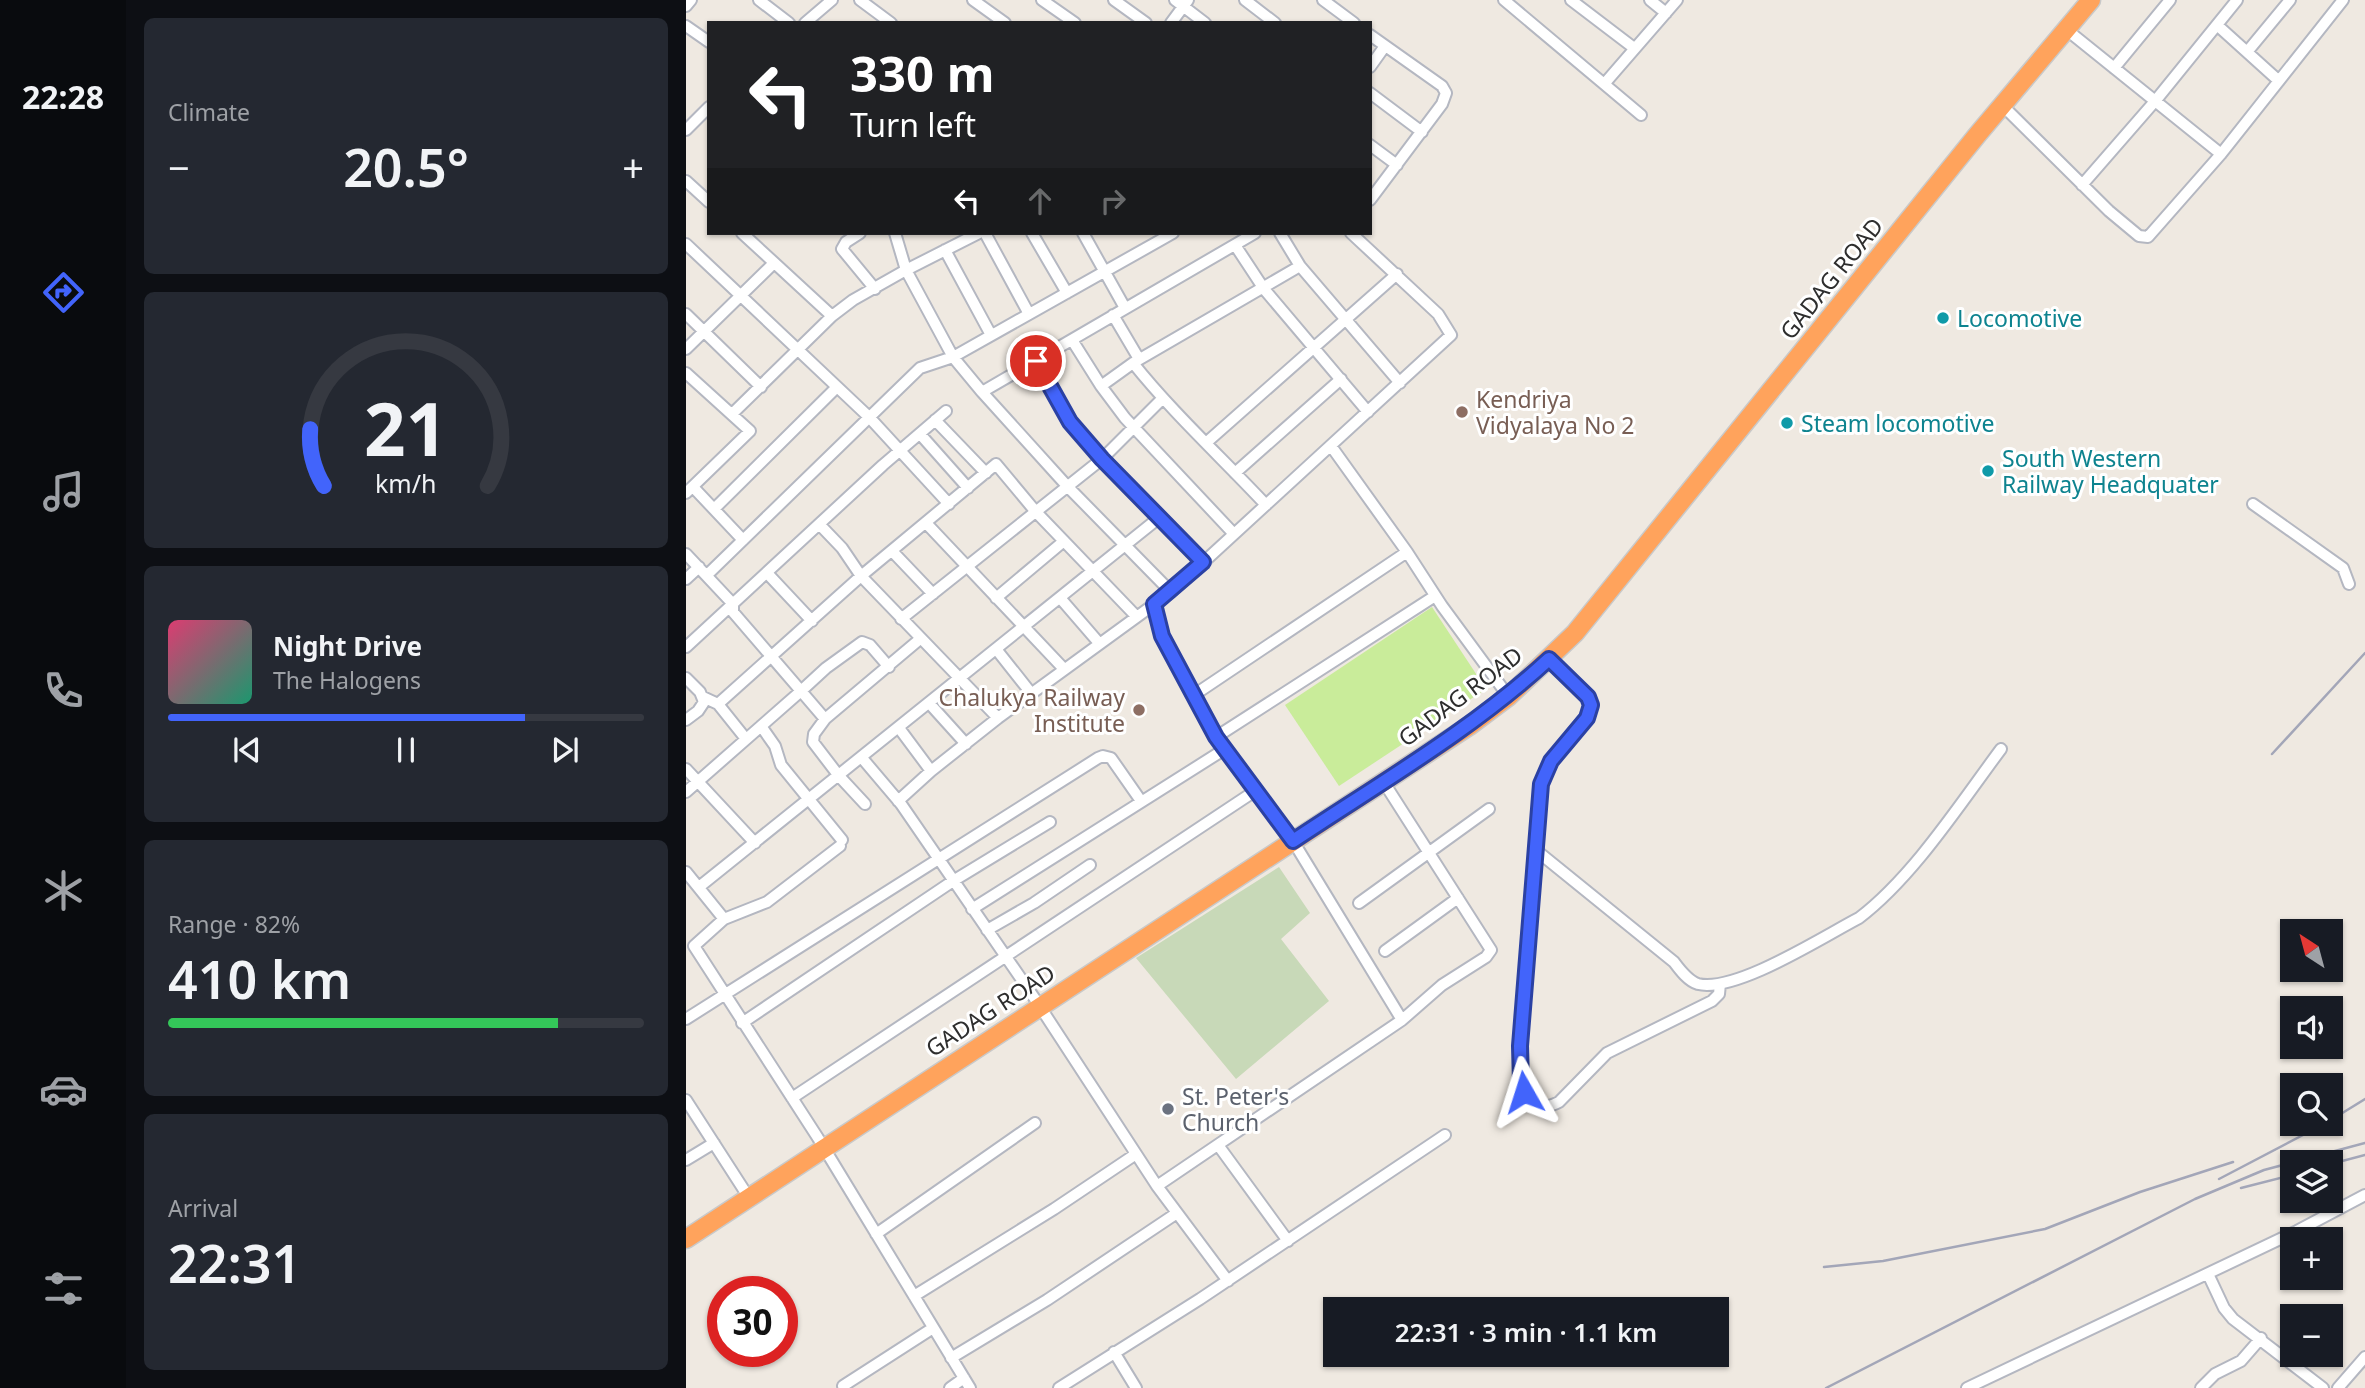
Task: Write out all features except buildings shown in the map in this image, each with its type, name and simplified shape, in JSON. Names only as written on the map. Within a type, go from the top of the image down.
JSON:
[{"type":"highway","name":"GADAG ROAD","points":[[686,1239],[822,1145],[1290,838],[1464,719],[1503,689],[1568,627],[2080,0]]},
{"type":"highway","name":"GADAG ROAD","points":[[1290,838],[1469,726],[1509,696],[1575,633],[1978,134],[2091,0]]},
{"type":"highway","name":"GADAG ROAD","points":[[686,1228],[744,1190],[822,1145]]},
{"type":"street","points":[[686,6],[691,0]]},
{"type":"street","points":[[759,0],[786,21]]},
{"type":"street","points":[[807,21],[832,0]]},
{"type":"street","points":[[860,0],[888,21]]},
{"type":"street","points":[[973,0],[1002,21]]},
{"type":"street","points":[[1042,0],[1069,21]]},
{"type":"street","points":[[1114,0],[1143,21]]},
{"type":"street","points":[[1245,0],[1272,21]]},
{"type":"street","points":[[1323,0],[1351,21]]},
{"type":"street","points":[[1504,0],[1641,115]]},
{"type":"street","points":[[1571,0],[1634,48]]},
{"type":"street","points":[[1650,0],[1666,13]]},
{"type":"street","points":[[1605,83],[1677,0]]},
{"type":"street","points":[[2114,68],[2170,0]]},
{"type":"street","points":[[2082,185],[2156,100],[2237,0]]},
{"type":"street","points":[[2247,52],[2290,0]]},
{"type":"street","points":[[2003,106],[2082,185],[2139,236],[2148,237],[2221,154],[2343,0]]},
{"type":"street","points":[[1172,21],[1182,2],[1203,21]]},
{"type":"street","points":[[2217,25],[2279,81]]},
{"type":"street","points":[[686,26],[707,41]]},
{"type":"street","points":[[2067,30],[2221,154]]},
{"type":"street","points":[[1372,36],[1442,86],[1447,93],[1422,132],[1372,197]]},
{"type":"street","points":[[1372,64],[1385,46]]},
{"type":"street","points":[[1372,94],[1422,132]]},
{"type":"street","points":[[686,130],[707,109]]},
{"type":"street","points":[[1372,146],[1397,165]]},
{"type":"street","points":[[686,181],[707,200]]},
{"type":"street","points":[[744,235],[832,316]]},
{"type":"street","points":[[857,235],[846,242],[842,249],[875,289]]},
{"type":"street","points":[[896,235],[906,270],[953,357],[1068,487],[1171,592]]},
{"type":"street","points":[[732,414],[832,316],[853,300],[975,235]]},
{"type":"street","points":[[986,235],[1029,314]]},
{"type":"street","points":[[1033,235],[1067,293]]},
{"type":"street","points":[[1084,235],[1125,308]]},
{"type":"street","points":[[982,392],[1252,235]]},
{"type":"street","points":[[1281,235],[1300,266],[1400,383]]},
{"type":"street","points":[[898,801],[930,771],[998,718],[1171,592],[1451,335],[1438,314],[1353,235]]},
{"type":"street","points":[[686,579],[703,571],[743,540],[920,368],[953,357],[1105,272],[1154,238]]},
{"type":"street","points":[[686,244],[869,417],[949,504]]},
{"type":"street","points":[[1235,245],[1264,289],[1368,412]]},
{"type":"street","points":[[945,250],[990,335]]},
{"type":"street","points":[[686,349],[774,262]]},
{"type":"street","points":[[1101,386],[1136,361],[1300,266]]},
{"type":"street","points":[[1207,442],[1397,274]]},
{"type":"street","points":[[686,314],[761,387]]},
{"type":"street","points":[[1113,315],[1136,361],[1162,399],[1266,505]]},
{"type":"street","points":[[1072,340],[1101,386],[1135,429],[1234,534]]},
{"type":"street","points":[[1036,361],[1070,422],[1102,459],[1203,562]]},
{"type":"street","points":[[686,373],[750,431],[689,490],[714,509],[743,540]]},
{"type":"street","points":[[1236,472],[1341,379]]},
{"type":"street","points":[[714,509],[837,387]]},
{"type":"street","points":[[901,619],[1102,459],[1135,429],[1162,399]]},
{"type":"street","points":[[686,647],[901,449],[946,411]]},
{"type":"street","points":[[935,421],[986,472]]},
{"type":"street","points":[[920,433],[968,488]]},
{"type":"street","points":[[1331,446],[1503,689]]},
{"type":"street","points":[[718,704],[862,576],[996,464],[1036,512],[1136,616]]},
{"type":"street","points":[[2253,504],[2343,568],[2349,584]]},
{"type":"street","points":[[699,887],[1160,517]]},
{"type":"street","points":[[926,523],[1064,669]]},
{"type":"street","points":[[819,524],[901,619],[961,677],[998,718]]},
{"type":"street","points":[[996,598],[1063,541]]},
{"type":"street","points":[[892,551],[933,594]]},
{"type":"street","points":[[1194,695],[1408,552]]},
{"type":"street","points":[[686,554],[733,604],[733,612],[825,719]]},
{"type":"street","points":[[767,573],[812,621]]},
{"type":"street","points":[[1216,737],[1435,596]]},
{"type":"street","points":[[1061,599],[1099,643]]},
{"type":"street","points":[[1154,604],[1162,636],[1216,737],[1290,838],[1402,1020]]},
{"type":"street","points":[[865,804],[813,742],[814,734],[825,719],[920,639]]},
{"type":"street","points":[[686,792],[826,667],[862,642],[870,645],[888,667]]},
{"type":"street","points":[[996,649],[1031,694]]},
{"type":"street","points":[[1549,659],[1588,697],[1590,711],[1545,772],[1541,784],[1520,1046],[1521,1082],[1524,1092],[1545,1107],[1559,1101],[1606,1054],[1712,1001],[1719,994],[1720,984]]},
{"type":"street","points":[[686,678],[703,696],[718,704],[746,739]]},
{"type":"street","points":[[686,720],[702,706],[703,696]]},
{"type":"street","points":[[929,703],[966,744]]},
{"type":"street","points":[[761,726],[775,746],[781,765],[841,843],[767,902],[724,919],[694,946],[822,1145],[967,1383],[950,1388]]},
{"type":"street","points":[[899,728],[930,771]]},
{"type":"street","points":[[972,909],[1226,749]]},
{"type":"street","points":[[1537,851],[1674,962],[1693,982],[1720,984],[1761,970],[1859,918],[1872,908],[1926,850],[2001,749]]},
{"type":"street","points":[[686,1019],[937,858],[1103,756],[1108,756],[1116,764],[1140,801]]},
{"type":"street","points":[[862,758],[898,801],[1037,1003],[1157,1186],[1228,1281]]},
{"type":"street","points":[[686,769],[755,843]]},
{"type":"street","points":[[1157,1186],[1402,1020],[1442,985],[1490,954],[1489,944],[1383,781]]},
{"type":"street","points":[[792,1098],[1255,791]]},
{"type":"street","points":[[1359,903],[1489,809]]},
{"type":"street","points":[[742,1023],[953,881],[1050,822]]},
{"type":"street","points":[[987,930],[1034,903],[1090,865]]},
{"type":"street","points":[[686,872],[724,919]]},
{"type":"street","points":[[1385,951],[1458,898]]},
{"type":"street","points":[[686,1100],[744,1190]]},
{"type":"street","points":[[876,1234],[1035,1123]]},
{"type":"street","points":[[1061,1388],[1228,1281],[1445,1135]]},
{"type":"street","points":[[686,1160],[714,1143]]},
{"type":"street","points":[[1218,1145],[1288,1241]]},
{"type":"street","points":[[914,1296],[1054,1209],[1136,1154]]},
{"type":"street","points":[[1967,1388],[2207,1274],[2365,1195]]},
{"type":"street","points":[[951,1358],[1047,1300],[1177,1213]]},
{"type":"street","points":[[2207,1274],[2224,1308],[2233,1319],[2323,1388]]},
{"type":"street","points":[[842,1386],[933,1328]]},
{"type":"street","points":[[2200,1388],[2215,1374],[2241,1361],[2261,1338]]},
{"type":"street","points":[[1114,1352],[1136,1388]]},
{"type":"street","points":[[2338,1388],[2365,1357]]},
{"type":"green space","points":[[1432,607],[1486,689],[1339,786],[1285,705]]},
{"type":"green space","points":[[1279,867],[1310,913],[1281,939],[1329,1001],[1236,1079],[1136,958]]},
{"type":"railway","points":[[2272,754],[2365,653]]},
{"type":"railway","points":[[2343,1113],[2365,1099]]},
{"type":"railway","points":[[2219,1179],[2301,1136]]},
{"type":"railway","points":[[1826,1388],[2195,1199],[2264,1170],[2365,1143]]},
{"type":"railway","points":[[2343,1161],[2365,1155]]},
{"type":"railway","points":[[1824,1267],[1883,1261],[2045,1229],[2140,1192],[2233,1162]]},
{"type":"railway","points":[[2241,1188],[2280,1178]]},
{"type":"place","name":"Locomotive","points":[[1943,318]]},
{"type":"place","name":"Kendriya Vidyalaya No 2","points":[[1462,412]]},
{"type":"place","name":"Steam locomotive","points":[[1787,423]]},
{"type":"place","name":"South Western Railway Headquater","points":[[1988,471]]},
{"type":"place","name":"Chalukya Railway Institute","points":[[1139,710]]},
{"type":"place","name":"St. Peter's Church","points":[[1168,1109]]},
{"type":"route","points":[[1036,361],[1070,422],[1102,459],[1203,562],[1154,604],[1162,636],[1216,737],[1293,841],[1469,726],[1509,696],[1549,659],[1588,697],[1591,705],[1587,718],[1551,761],[1541,784],[1520,1046],[1521,1082],[1524,1092]]}]
